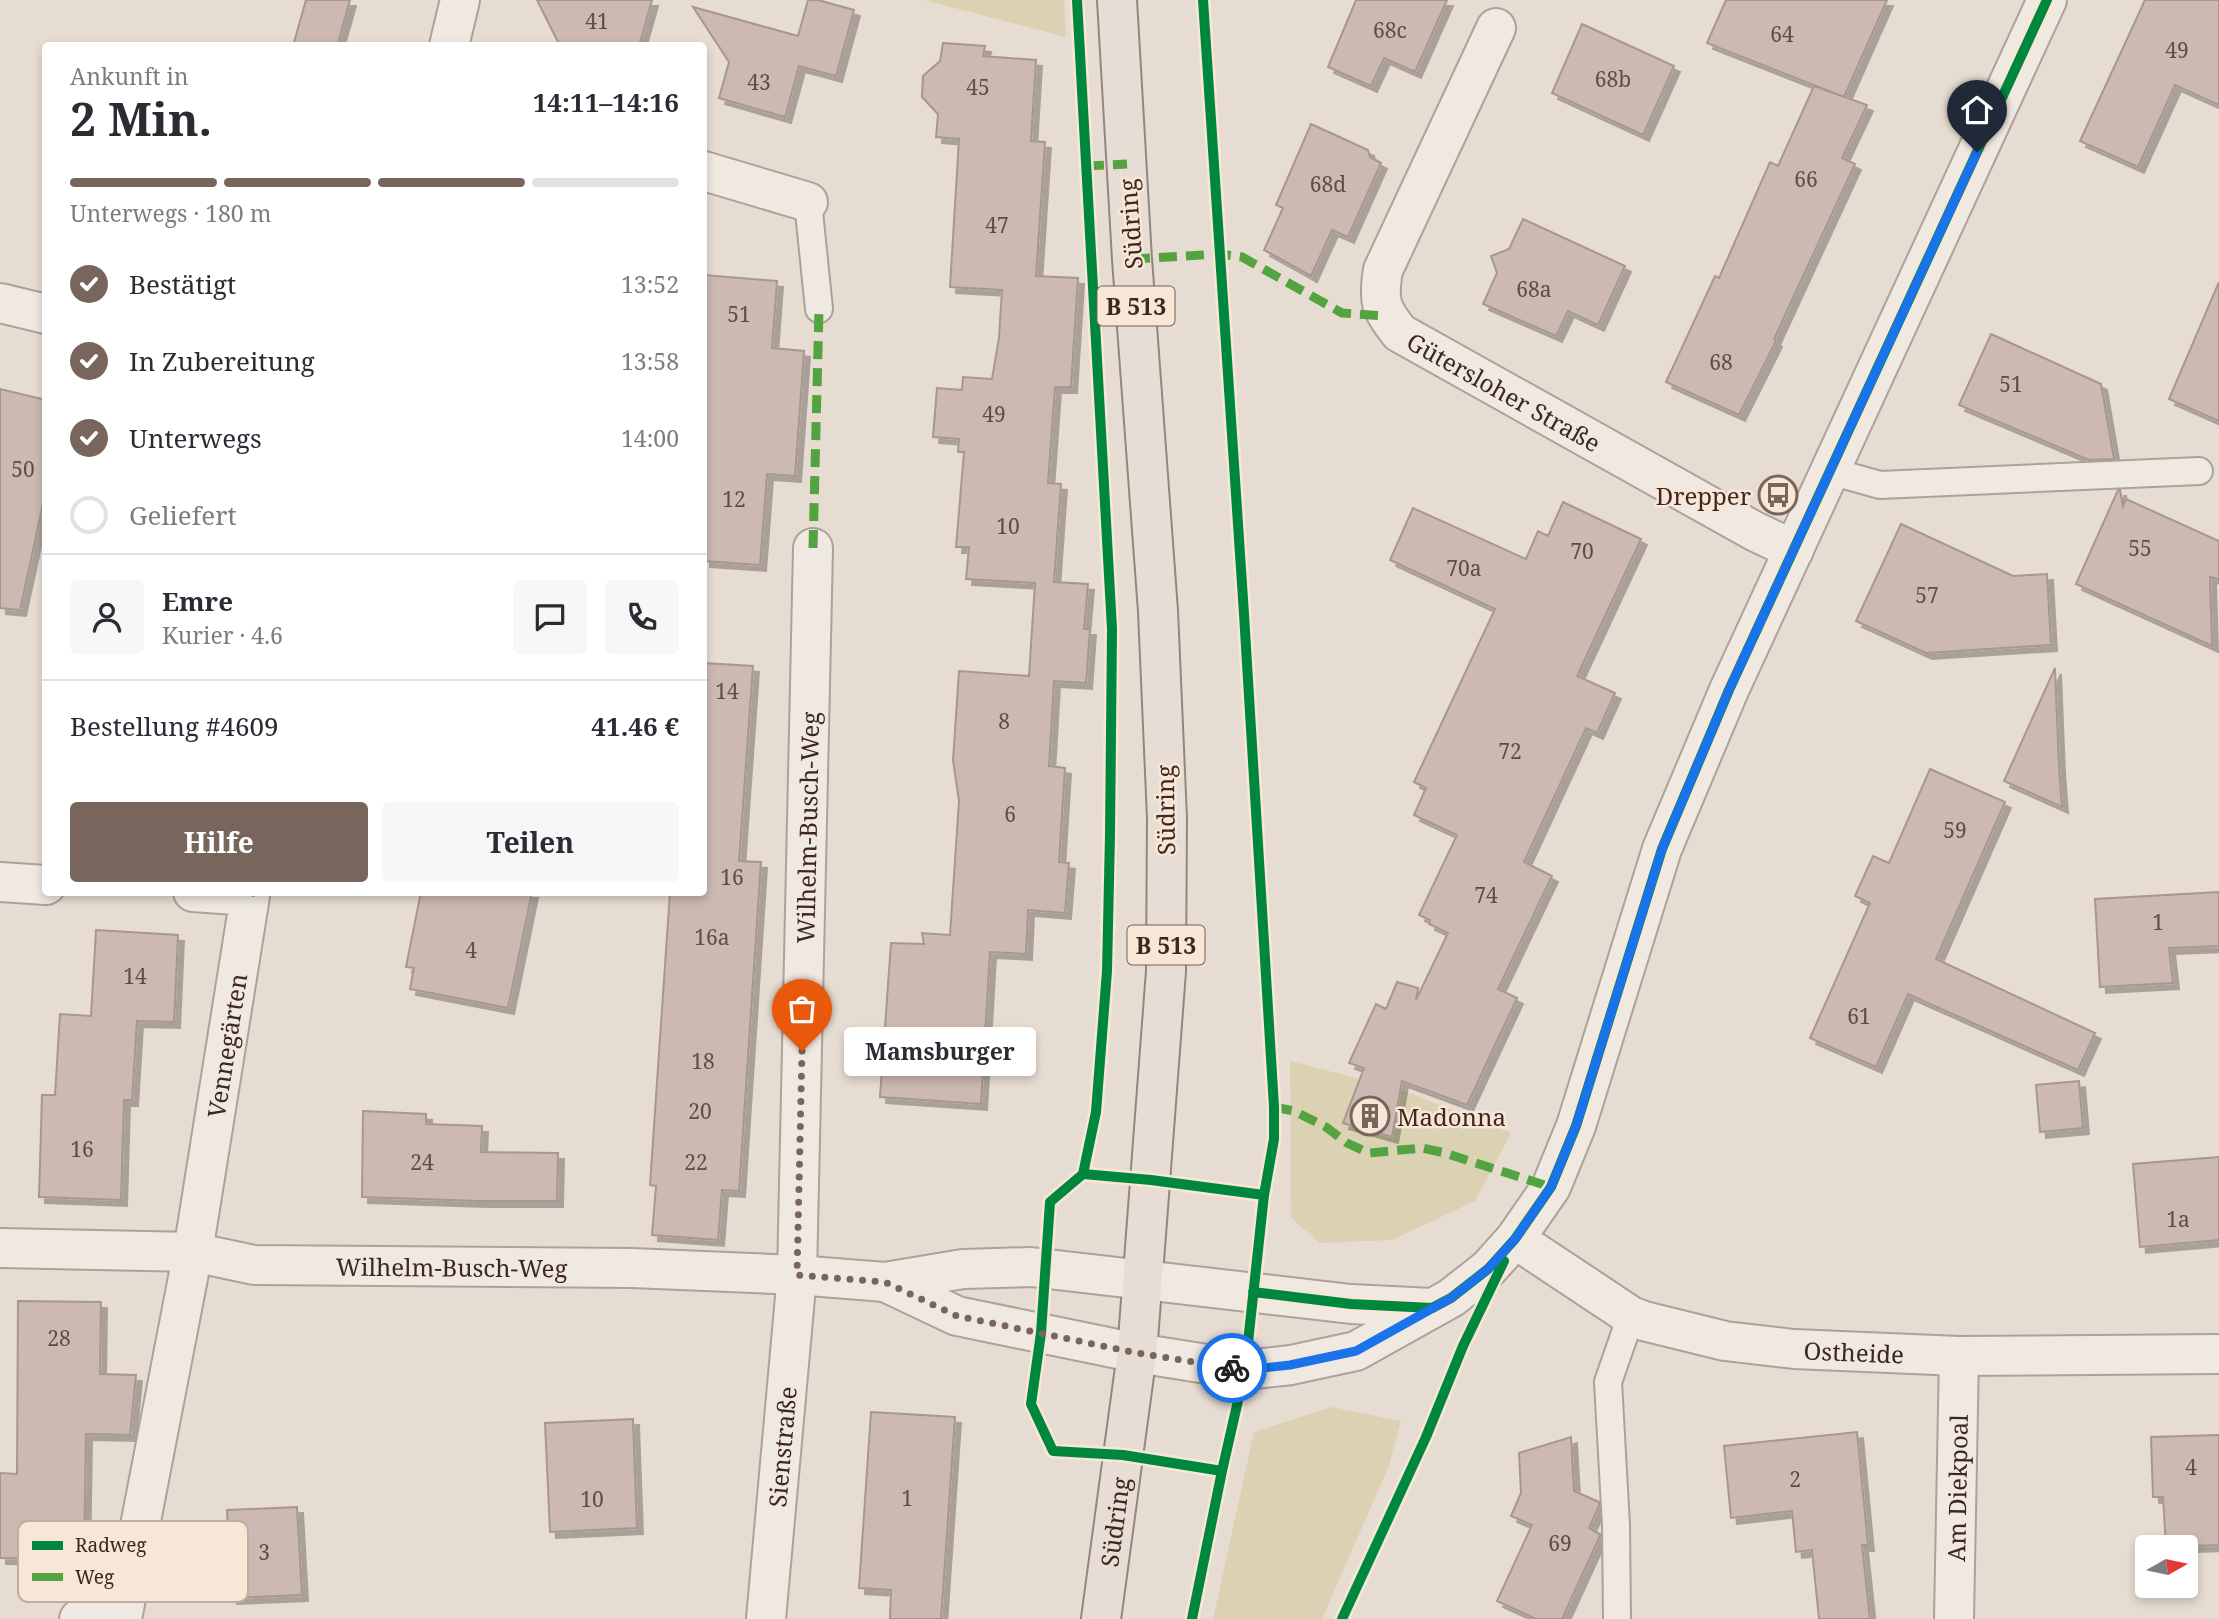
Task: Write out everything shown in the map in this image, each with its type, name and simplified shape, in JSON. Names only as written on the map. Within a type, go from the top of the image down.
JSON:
[{"type":"main road","name":"Südring","points":[[1101,1619],[1137,1353],[1166,971],[1167,818],[1158,611],[1133,273],[1117,0]]},
{"type":"street","points":[[450,42],[460,0]]},
{"type":"street","points":[[1137,1353],[1245,1370],[1290,1365],[1356,1351],[1451,1298],[1488,1269],[1515,1239],[1551,1187],[1576,1126],[1662,849],[1729,690],[2047,0]]},
{"type":"street","name":"Gütersloher Straße","points":[[1496,28],[1383,270],[1379,293],[1386,316],[1400,333],[1754,531],[1794,550]]},
{"type":"street","points":[[707,172],[807,202]]},
{"type":"street","points":[[0,303],[42,313]]},
{"type":"street","name":"Wilhelm-Busch-Weg","points":[[797,1275],[813,548]]},
{"type":"street","points":[[0,882],[42,885]]},
{"type":"street","name":"Vennegärten","points":[[141,1521],[193,1252],[250,896]]},
{"type":"street","name":"Ostheide","points":[[1515,1239],[1630,1316],[1725,1341],[1794,1349],[1959,1356],[2219,1354]]},
{"type":"street","points":[[0,1248],[193,1252]]},
{"type":"street","name":"Wilhelm-Busch-Weg","points":[[193,1252],[254,1265],[632,1268],[797,1275],[885,1282],[963,1269],[1031,1267],[1144,1279]]},
{"type":"street","name":"Sienstraße","points":[[766,1619],[797,1275]]},
{"type":"street","points":[[1144,1279],[1351,1304],[1432,1307]]},
{"type":"street","name":"Wilhelm-Busch-Weg","points":[[885,1282],[957,1316],[1137,1353]]},
{"type":"street","name":"Am Diekpoal","points":[[1954,1619],[1959,1356]]},
{"type":"street","name":"Vennegärten","points":[[79,1619],[122,1619]]},
{"type":"lane","points":[[807,202],[819,309]]},
{"type":"lane","points":[[1830,471],[1880,485],[2199,471]]},
{"type":"lane","points":[[1617,1619],[1616,1525],[1608,1382],[1630,1316]]},
{"type":"shaded area","points":[[924,0],[1064,0],[1066,37]]},
{"type":"shaded area","points":[[1290,1061],[1399,1089],[1511,1133],[1475,1201],[1392,1240],[1320,1243],[1291,1218]]},
{"type":"shaded area","points":[[1332,1407],[1401,1421],[1388,1468],[1322,1619],[1213,1619],[1254,1432]]},
{"type":"building","points":[[306,0],[350,0],[338,42],[294,42]]},
{"type":"building","points":[[537,0],[652,0],[640,42],[558,42]]},
{"type":"building","points":[[808,0],[818,0],[854,10],[836,76],[799,66],[785,117],[719,98],[729,62],[693,7],[798,36]]},
{"type":"building","points":[[1356,0],[1447,0],[1415,72],[1384,58],[1371,86],[1328,67]]},
{"type":"building","points":[[1726,0],[1887,0],[1844,97],[1707,43]]},
{"type":"building","points":[[2145,0],[2219,0],[2219,105],[2175,85],[2138,167],[2080,141]]},
{"type":"building","points":[[1582,24],[1674,66],[1643,135],[1552,93]]},
{"type":"building","points":[[943,43],[985,46],[983,56],[1036,60],[1031,141],[1045,142],[1036,276],[1078,278],[1071,387],[1055,387],[1048,483],[1061,484],[1054,582],[1088,584],[1084,629],[1090,629],[1086,683],[1054,681],[1049,766],[1065,768],[1059,862],[1069,863],[1065,913],[1028,910],[1026,954],[990,952],[981,1104],[880,1097],[891,943],[924,944],[922,933],[950,935],[959,801],[953,760],[959,671],[1029,676],[1035,583],[966,579],[969,547],[956,547],[964,452],[958,452],[959,439],[933,437],[937,388],[962,390],[963,377],[992,379],[999,338],[1002,290],[950,287],[959,139],[936,137],[938,114],[922,97],[923,76],[940,61]]},
{"type":"building","points":[[1814,86],[1867,105],[1842,158],[1855,164],[1774,339],[1776,341],[1739,415],[1666,382],[1715,276],[1719,278],[1770,162],[1778,166]]},
{"type":"building","points":[[1311,124],[1368,150],[1370,157],[1381,163],[1348,237],[1332,230],[1311,276],[1264,250],[1283,208],[1276,205]]},
{"type":"building","points":[[1523,219],[1625,266],[1598,325],[1568,311],[1556,336],[1483,304],[1497,273],[1491,256],[1509,249]]},
{"type":"building","points":[[707,275],[777,281],[772,348],[804,351],[795,476],[767,474],[760,565],[707,561]]},
{"type":"building","points":[[2219,282],[2219,421],[2169,399]]},
{"type":"building","points":[[1991,334],[2101,384],[2114,459],[2089,460],[1959,405]]},
{"type":"building","points":[[0,389],[42,399],[42,508],[20,610],[0,608]]},
{"type":"building","points":[[2118,490],[2123,506],[2126,499],[2219,541],[2219,579],[2210,577],[2212,646],[2076,584]]},
{"type":"building","points":[[1563,502],[1641,539],[1577,676],[1615,693],[1597,733],[1586,728],[1524,862],[1552,876],[1498,989],[1517,998],[1467,1105],[1402,1081],[1392,1137],[1343,1123],[1364,1068],[1349,1063],[1376,1004],[1386,1009],[1397,982],[1418,988],[1416,1000],[1448,933],[1429,924],[1430,920],[1419,915],[1457,835],[1414,815],[1426,788],[1414,782],[1495,609],[1390,560],[1413,508],[1526,559],[1538,531],[1548,536]]},
{"type":"building","points":[[1901,524],[2013,576],[2047,574],[2051,645],[1926,653],[1856,621]]},
{"type":"building","points":[[707,663],[753,666],[739,861],[761,862],[739,1191],[722,1190],[718,1240],[652,1235],[656,1186],[650,1185],[670,896],[707,896]]},
{"type":"building","points":[[2055,668],[2059,767],[2062,807],[2004,781]]},
{"type":"building","points":[[1930,769],[2005,802],[1936,959],[2095,1033],[2078,1070],[1908,994],[1876,1067],[1810,1038],[1870,903],[1855,896],[1873,856],[1889,863]]},
{"type":"building","points":[[2219,892],[2219,946],[2169,948],[2173,983],[2100,987],[2095,899]]},
{"type":"building","points":[[420,896],[531,896],[508,1008],[410,989],[414,968],[406,967]]},
{"type":"building","points":[[96,930],[178,935],[174,1022],[137,1021],[132,1100],[124,1100],[121,1200],[39,1197],[42,1095],[55,1095],[60,1014],[91,1016]]},
{"type":"building","points":[[2079,1081],[2083,1128],[2040,1132],[2036,1085]]},
{"type":"building","points":[[363,1111],[426,1114],[426,1124],[482,1126],[481,1152],[558,1153],[557,1201],[362,1197]]},
{"type":"building","points":[[2219,1157],[2219,1240],[2140,1247],[2133,1164]]},
{"type":"building","points":[[18,1301],[101,1302],[100,1374],[136,1375],[130,1435],[86,1434],[85,1521],[18,1521],[18,1558],[0,1558],[0,1473],[17,1474]]},
{"type":"building","points":[[871,1412],[955,1417],[941,1619],[890,1619],[891,1590],[859,1588]]},
{"type":"building","points":[[633,1419],[637,1528],[550,1532],[545,1423]]},
{"type":"building","points":[[1857,1432],[1868,1545],[1862,1545],[1870,1619],[1819,1619],[1812,1550],[1796,1552],[1792,1511],[1731,1518],[1724,1446]]},
{"type":"building","points":[[2219,1435],[2219,1545],[2198,1546],[2198,1535],[2165,1535],[2163,1497],[2153,1497],[2151,1437]]},
{"type":"building","points":[[1571,1437],[1574,1491],[1599,1502],[1589,1528],[1600,1536],[1562,1619],[1536,1619],[1497,1601],[1532,1525],[1511,1516],[1521,1493],[1519,1453]]},
{"type":"building","points":[[297,1507],[302,1595],[248,1597],[248,1521],[228,1521],[227,1510]]},
{"type":"marked path","points":[[1086,166],[1127,164]]},
{"type":"marked path","points":[[1132,259],[1219,254],[1242,257],[1342,313],[1386,316]]},
{"type":"marked path","points":[[813,548],[819,309]]},
{"type":"marked path","points":[[1274,1107],[1294,1111],[1369,1153],[1422,1148],[1551,1187]]},
{"type":"cycle path","points":[[1077,0],[1112,629],[1107,971],[1096,1112],[1083,1174]]},
{"type":"cycle path","points":[[1192,1619],[1245,1370],[1264,1195],[1274,1139],[1244,614],[1203,0]]},
{"type":"cycle path","points":[[1253,1292],[1351,1304],[1432,1308],[1451,1298],[1488,1269],[1515,1239],[1551,1187],[1576,1126],[1662,849],[1729,690],[2047,0]]},
{"type":"cycle path","points":[[1222,1471],[1123,1455],[1053,1451],[1031,1404],[1041,1333],[1050,1202],[1083,1174],[1264,1195]]},
{"type":"cycle path","points":[[1342,1619],[1426,1437],[1463,1346],[1504,1261]]},
{"type":"way so far","points":[[802,1051],[797,1275],[885,1282],[957,1316],[1137,1353],[1232,1368]]},
{"type":"place","name":"Drepper","points":[[1778,495]]},
{"type":"place","name":"Mamsburger","points":[[802,1051]]},
{"type":"place","name":"Madonna","points":[[1370,1116]]},
{"type":"route","points":[[1232,1368],[1245,1370],[1290,1365],[1356,1351],[1451,1298],[1488,1269],[1515,1239],[1551,1187],[1576,1126],[1662,849],[1729,690],[1977,152]]}]
